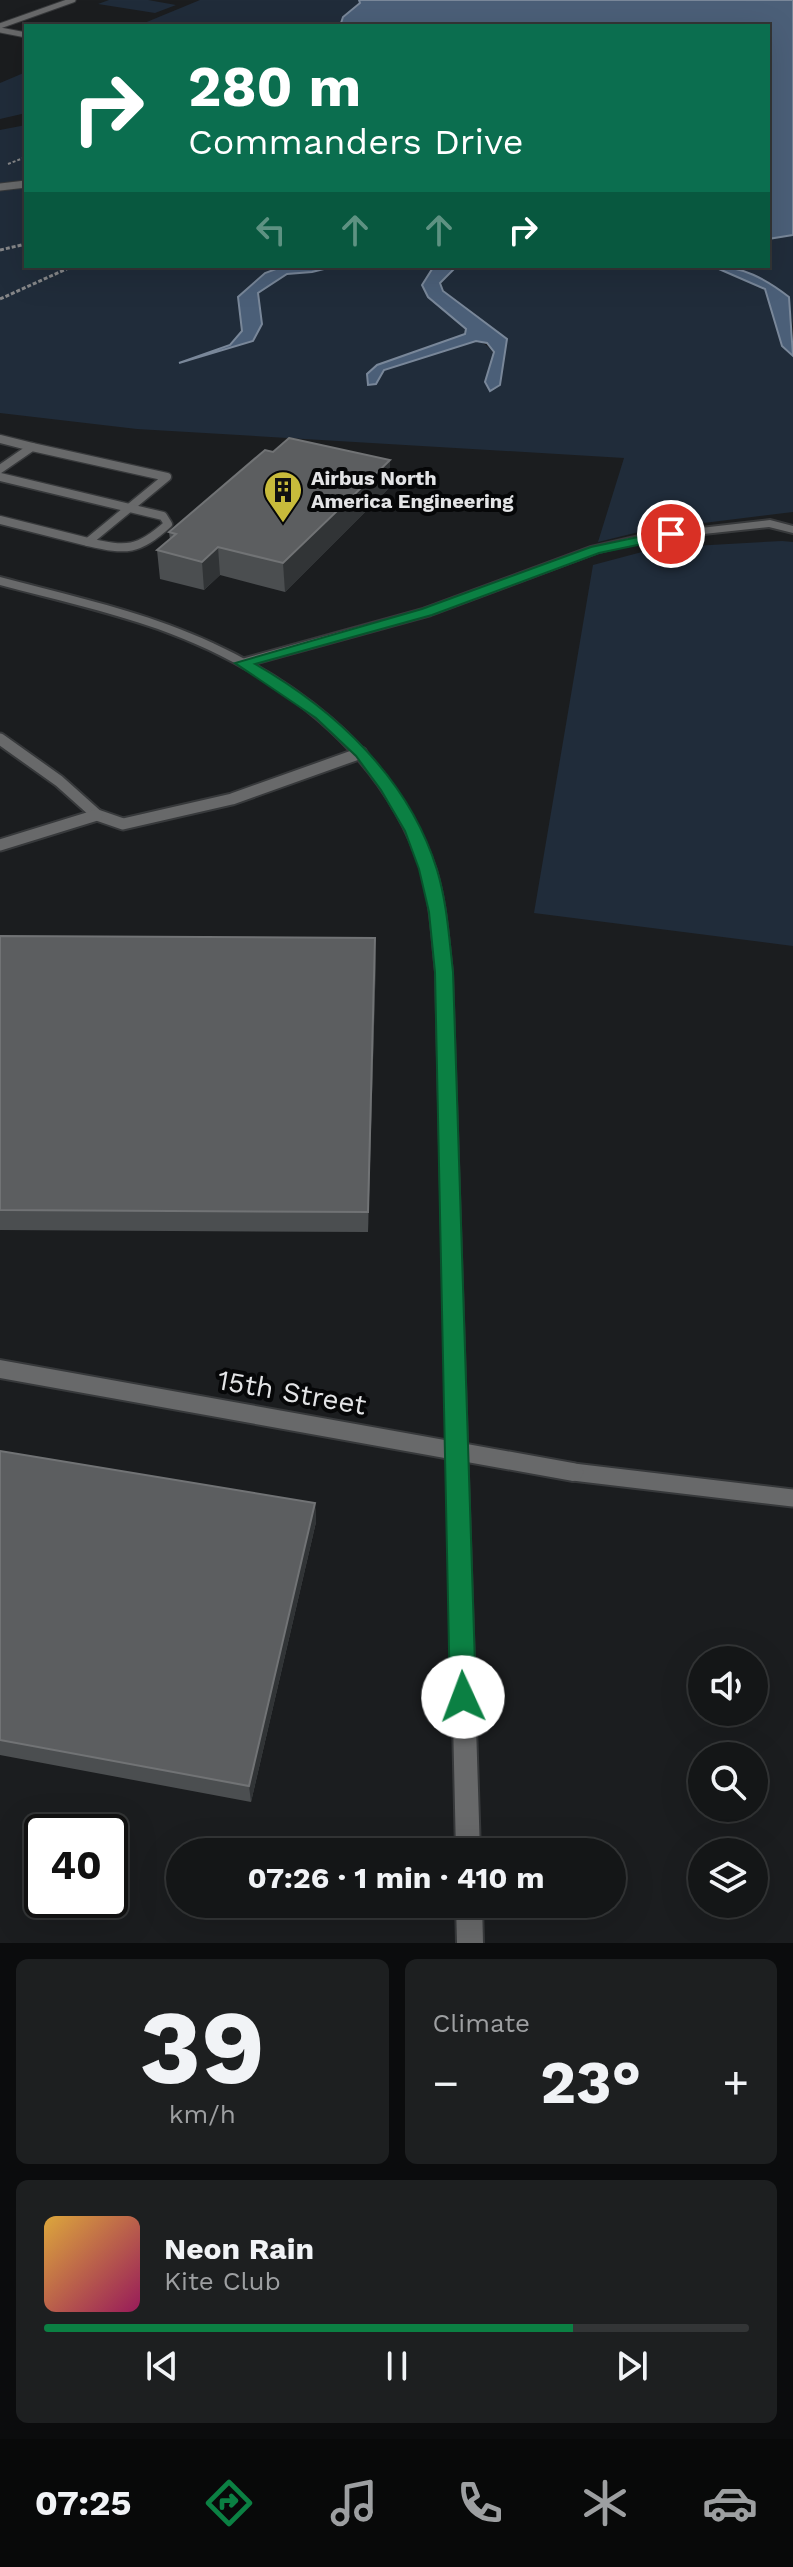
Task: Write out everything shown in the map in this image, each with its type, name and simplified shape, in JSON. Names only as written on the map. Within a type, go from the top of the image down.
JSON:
[{"type":"street","points":[[243,663],[427,612],[595,549],[648,537],[793,520]]},
{"type":"street","points":[[770,523],[793,530]]},
{"type":"street","points":[[0,581],[165,628],[243,663],[284,687],[322,715],[361,753],[389,789],[413,831],[428,869],[438,912],[444,972],[468,1838]]},
{"type":"street","name":"15th Street","points":[[0,1369],[573,1472]]},
{"type":"street","points":[[469,1918],[470,1943]]},
{"type":"lane","points":[[0,28],[73,0]]},
{"type":"lane","points":[[0,28],[24,34]]},
{"type":"lane","points":[[0,187],[24,184]]},
{"type":"lane","points":[[0,439],[167,477],[88,542]]},
{"type":"lane","points":[[0,469],[32,447]]},
{"type":"lane","points":[[0,477],[163,516],[168,524],[143,547],[122,549],[0,520]]},
{"type":"lane","points":[[0,739],[59,781],[97,815],[123,824],[219,802],[361,753]]},
{"type":"lane","points":[[0,845],[97,815]]},
{"type":"lane","points":[[573,1472],[793,1498]]},
{"type":"path","points":[[0,166],[24,158]]},
{"type":"path","points":[[0,250],[24,244]]},
{"type":"path","points":[[0,299],[69,268]]},
{"type":"shaded area","points":[[109,0],[148,0],[176,5],[155,13],[98,4]]},
{"type":"shaded area","points":[[200,0],[782,0],[769,24],[142,24]]},
{"type":"shaded area","points":[[359,0],[793,0],[793,235],[770,239],[770,24],[341,24],[343,17],[360,3]]},
{"type":"shaded area","points":[[24,73],[24,113],[0,119],[0,83]]},
{"type":"shaded area","points":[[24,125],[24,268],[279,268],[265,273],[242,331],[230,345],[189,361],[253,340],[262,324],[258,293],[287,274],[328,268],[433,268],[423,285],[428,297],[466,329],[464,334],[368,374],[369,385],[376,384],[384,370],[476,341],[489,347],[492,352],[500,385],[506,339],[443,291],[440,283],[455,268],[717,268],[765,289],[782,346],[793,356],[793,512],[647,530],[598,542],[624,458],[137,429],[0,413],[0,130]]},
{"type":"shaded area","points":[[793,235],[793,327],[788,297],[771,283],[737,268],[770,268],[770,239]]},
{"type":"shaded area","points":[[279,268],[328,268],[287,274],[258,293],[262,324],[253,341],[179,363],[230,345],[242,331],[238,297],[265,273]]},
{"type":"shaded area","points":[[433,268],[455,268],[440,283],[443,291],[507,339],[500,385],[490,391],[485,382],[494,352],[487,343],[476,341],[384,370],[376,384],[368,385],[367,374],[377,365],[465,334],[466,329],[428,297],[422,285]]},
{"type":"shaded area","points":[[717,268],[733,268],[753,275],[789,297],[793,356],[782,346],[765,289]]},
{"type":"shaded area","points":[[793,542],[793,946],[534,913],[593,565],[657,548]]},
{"type":"building","name":"Airbus North America Engineering","points":[[289,438],[390,460],[283,563],[218,547],[202,562],[157,550],[176,534],[169,532],[265,450],[273,452]]},
{"type":"building","points":[[0,936],[375,938],[368,1212],[0,1210]]},
{"type":"building","points":[[0,1451],[315,1503],[249,1786],[0,1740]]},
{"type":"place","name":"Airbus North America Engineering","points":[[283,524]]},
{"type":"route","points":[[463,1697],[444,972],[438,912],[428,869],[413,831],[389,789],[361,753],[322,715],[284,687],[243,663],[427,612],[595,549],[671,534]]}]
